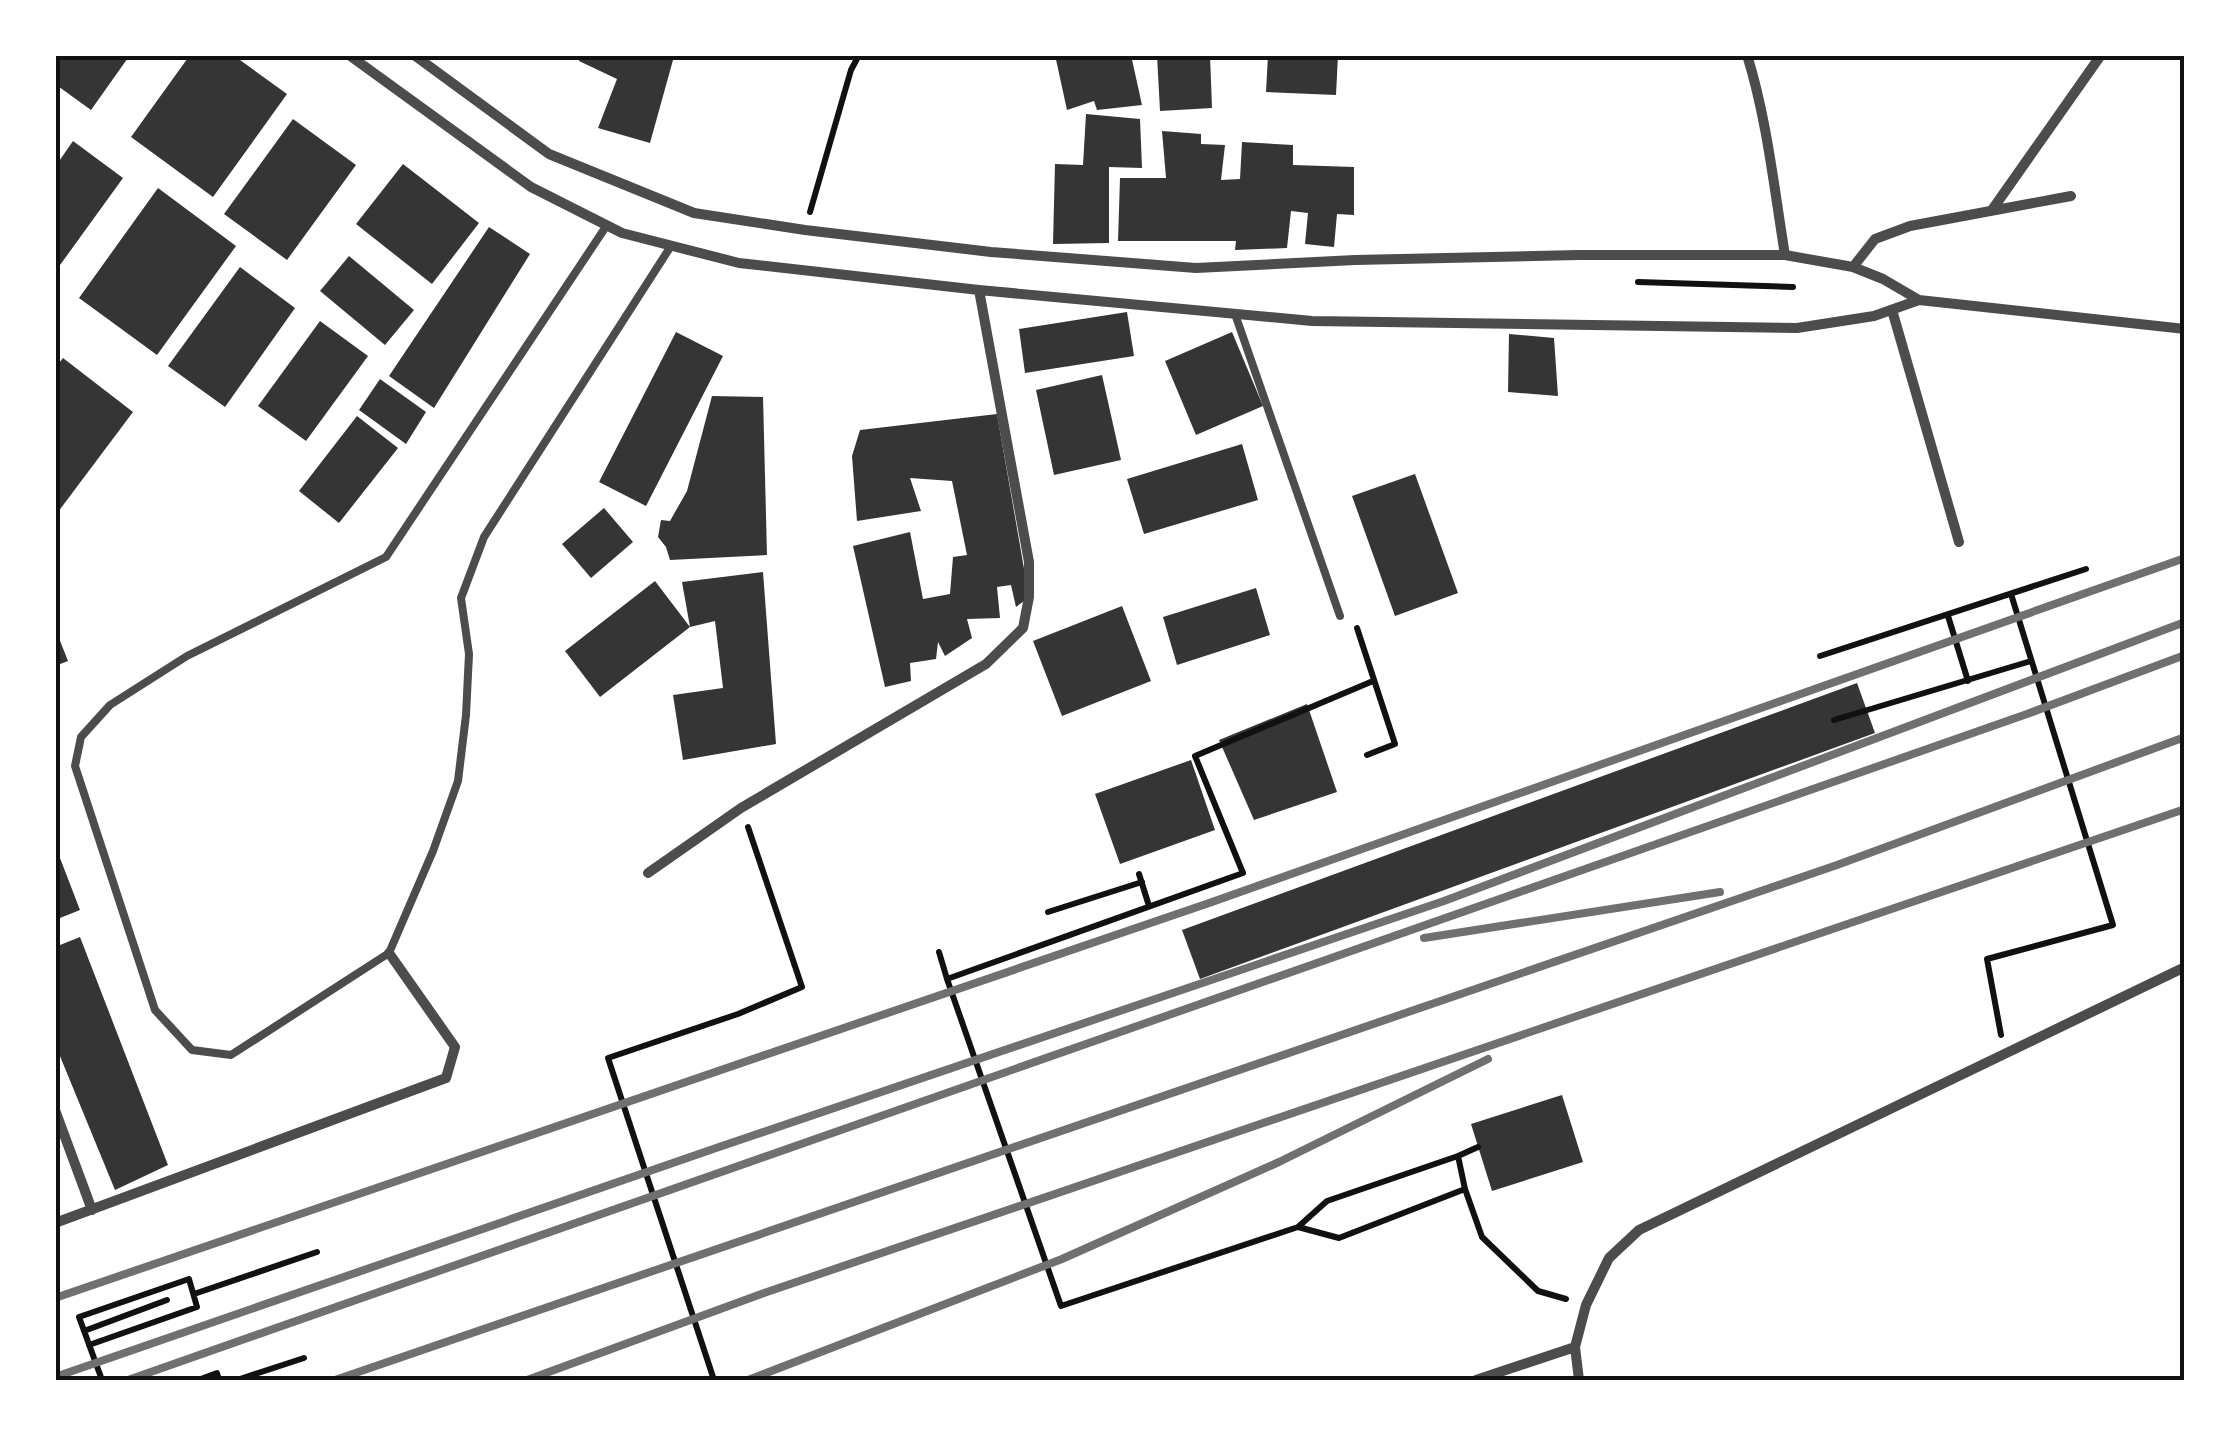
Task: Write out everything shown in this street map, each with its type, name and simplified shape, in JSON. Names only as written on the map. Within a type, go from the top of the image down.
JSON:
[{"type":"street","points":[[349,55],[532,188],[622,233],[739,263],[1312,321],[1797,328],[1874,316],[1919,300]]},
{"type":"street","points":[[414,55],[548,154],[694,213],[804,230],[991,252],[1196,268],[1393,259],[1784,254],[1853,267],[1919,300],[2185,328]]},
{"type":"street","points":[[1746,55],[1766,143],[1784,254]]},
{"type":"street","points":[[1992,210],[2102,55]]},
{"type":"street","points":[[1853,267],[1875,239],[1910,226],[2071,196]]},
{"type":"street","points":[[648,873],[742,808],[986,664],[1023,628],[1029,597],[1029,562],[980,290]]},
{"type":"street","points":[[1892,310],[1959,542]]},
{"type":"street","points":[[55,1223],[446,1078],[455,1047],[389,953]]},
{"type":"street","points":[[1578,1380],[1575,1347],[1586,1305],[1609,1258],[1639,1230],[2185,966]]},
{"type":"street","points":[[55,1110],[92,1210]]},
{"type":"street","points":[[1476,1380],[1575,1347]]},
{"type":"lane","points":[[607,226],[386,557],[187,656],[110,705],[82,737],[75,766],[155,1010],[192,1050],[232,1055],[389,953],[458,780],[469,654],[462,598],[484,537],[671,246]]},
{"type":"lane","points":[[1235,314],[1340,616]]},
{"type":"path","points":[[804,230],[851,70],[859,55]]},
{"type":"path","points":[[1820,656],[2086,569]]},
{"type":"path","points":[[2005,1053],[1987,959],[2113,925],[2010,594]]},
{"type":"path","points":[[1948,616],[1968,681]]},
{"type":"path","points":[[1834,720],[2031,661]]},
{"type":"path","points":[[946,979],[1243,874],[1195,756],[1373,680]]},
{"type":"path","points":[[1367,756],[1396,744]]},
{"type":"path","points":[[714,1380],[608,1058],[738,1014],[802,987],[742,808]]},
{"type":"path","points":[[1048,912],[1140,878],[1148,906]]},
{"type":"path","points":[[939,952],[1061,1306],[1298,1227],[1326,1201],[1478,1147]]},
{"type":"path","points":[[1458,1156],[1482,1237],[1538,1291],[1586,1305]]},
{"type":"path","points":[[1298,1227],[1339,1238],[1465,1189]]},
{"type":"path","points":[[194,1294],[317,1252]]},
{"type":"path","points":[[90,1345],[197,1307],[189,1280],[79,1317],[102,1380]]},
{"type":"path","points":[[84,1331],[167,1300]]},
{"type":"path","points":[[237,1380],[304,1358]]},
{"type":"path","points":[[198,1380],[217,1373],[219,1380]]},
{"type":"building","points":[[55,55],[130,55],[91,110],[55,84]]},
{"type":"building","points":[[190,55],[233,55],[287,94],[213,197],[131,137]]},
{"type":"building","points":[[581,55],[656,55],[673,60],[650,143],[598,128],[617,79],[579,61]]},
{"type":"building","points":[[1055,55],[1131,55],[1142,105],[1097,110],[1094,101],[1067,110]]},
{"type":"building","points":[[1157,55],[1210,55],[1212,108],[1160,111]]},
{"type":"building","points":[[1268,55],[1338,55],[1336,95],[1266,92]]},
{"type":"building","points":[[1086,114],[1140,119],[1142,168],[1109,167],[1109,243],[1053,244],[1055,164],[1083,165]]},
{"type":"building","points":[[293,119],[356,165],[287,260],[224,214]]},
{"type":"building","points":[[1162,131],[1201,134],[1201,144],[1225,145],[1221,180],[1240,179],[1242,142],[1293,145],[1293,165],[1354,167],[1354,215],[1337,214],[1334,247],[1305,244],[1308,213],[1291,211],[1287,248],[1235,250],[1236,241],[1118,241],[1120,178],[1166,178]]},
{"type":"building","points":[[73,141],[123,178],[55,272],[55,167]]},
{"type":"building","points":[[403,164],[479,223],[432,284],[356,224]]},
{"type":"building","points":[[158,188],[236,246],[157,355],[79,298]]},
{"type":"building","points":[[489,227],[530,254],[434,408],[389,376]]},
{"type":"building","points":[[349,256],[414,310],[385,345],[320,291]]},
{"type":"building","points":[[240,267],[295,308],[225,407],[168,366]]},
{"type":"building","points":[[1127,312],[1134,356],[1025,373],[1019,329]]},
{"type":"building","points":[[320,321],[368,356],[306,441],[258,406]]},
{"type":"building","points":[[676,332],[723,356],[646,506],[599,482]]},
{"type":"building","points":[[1232,332],[1263,406],[1196,435],[1165,361]]},
{"type":"building","points":[[1509,334],[1554,338],[1558,396],[1508,392]]},
{"type":"building","points":[[63,358],[133,412],[55,516],[55,368]]},
{"type":"building","points":[[1102,375],[1121,460],[1054,475],[1036,390]]},
{"type":"building","points":[[380,379],[426,412],[406,444],[359,410]]},
{"type":"building","points":[[712,396],[763,397],[767,555],[670,560],[658,537],[661,520],[670,521],[687,491]]},
{"type":"building","points":[[997,414],[1029,597],[1016,607],[1011,585],[997,587],[1000,618],[967,619],[972,638],[945,656],[938,642],[936,659],[910,663],[911,681],[885,687],[853,546],[910,532],[923,599],[950,594],[953,557],[967,555],[952,481],[910,478],[921,511],[857,521],[852,456],[860,430]]},
{"type":"building","points":[[357,416],[398,448],[339,523],[299,491]]},
{"type":"building","points":[[1242,444],[1258,500],[1144,534],[1127,479]]},
{"type":"building","points":[[1415,474],[1458,593],[1395,616],[1352,496]]},
{"type":"building","points":[[604,508],[633,542],[591,578],[562,544]]},
{"type":"building","points":[[763,572],[776,744],[683,760],[673,695],[723,688],[715,621],[690,627],[682,582]]},
{"type":"building","points":[[655,581],[690,627],[600,697],[565,651]]},
{"type":"building","points":[[1256,588],[1270,635],[1177,665],[1163,617]]},
{"type":"building","points":[[1122,606],[1151,681],[1062,716],[1033,641]]},
{"type":"building","points":[[55,628],[68,661],[55,666]]},
{"type":"building","points":[[1857,683],[1875,733],[1200,979],[1182,930]]},
{"type":"building","points":[[1307,704],[1337,792],[1254,820],[1219,740]]},
{"type":"building","points":[[1191,760],[1215,830],[1120,864],[1095,794]]},
{"type":"building","points":[[55,845],[80,910],[55,920]]},
{"type":"building","points":[[80,937],[168,1165],[115,1190],[55,1044],[55,947]]},
{"type":"building","points":[[1562,1095],[1583,1162],[1492,1191],[1471,1124]]},
{"type":"railway","points":[[55,1298],[1212,902],[2185,558]]},
{"type":"railway","points":[[55,1377],[1444,901],[2185,622]]},
{"type":"railway","points":[[128,1380],[2027,714],[2185,655]]},
{"type":"railway","points":[[335,1380],[1837,865],[2185,737]]},
{"type":"railway","points":[[527,1380],[764,1293],[2185,809]]},
{"type":"railway","points":[[1424,938],[1720,892]]},
{"type":"railway","points":[[748,1380],[1062,1259],[1279,1162],[1488,1059]]}]
